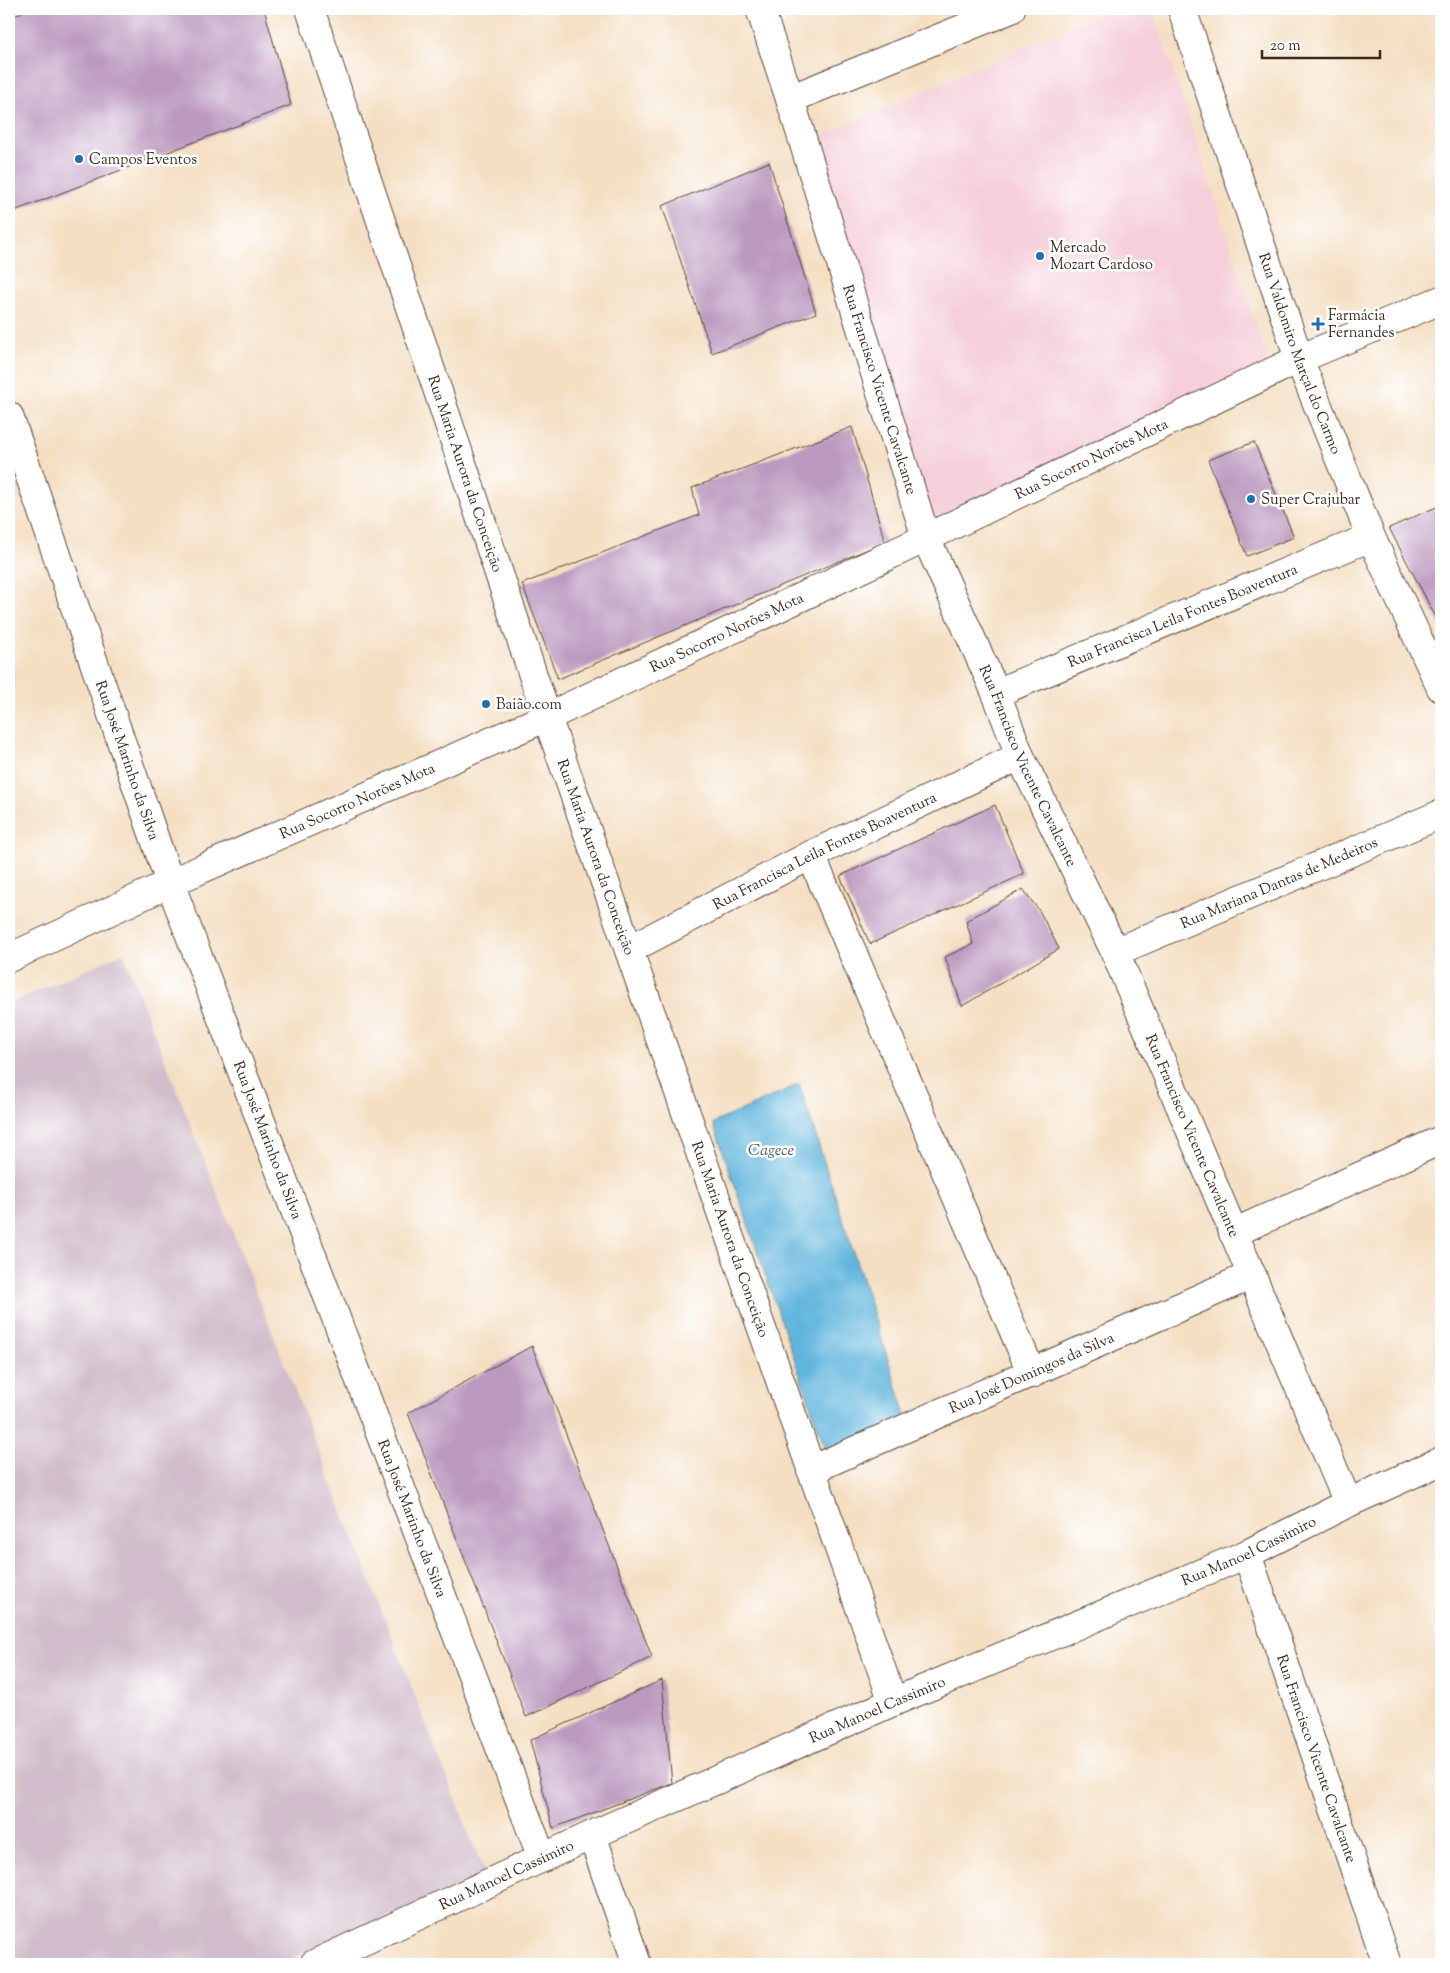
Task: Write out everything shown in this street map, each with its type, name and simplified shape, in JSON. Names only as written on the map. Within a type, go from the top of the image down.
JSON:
[{"type":"street","name":"Rua Maria Aurora da Conceição","points":[[310,9],[547,717],[893,1702]]},
{"type":"street","name":"Rua Francisco Vicente Cavalcante","points":[[760,9],[790,98],[926,538],[996,693],[1020,756],[1115,952],[1348,1503]]},
{"type":"street","points":[[790,98],[1011,9]]},
{"type":"street","name":"Rua Valdomiro Marçal do Carmo","points":[[1182,9],[1298,359],[1371,537],[1441,688]]},
{"type":"street","name":"Rua Socorro Norões Mota","points":[[9,958],[170,883],[547,717],[926,538],[1298,359],[1441,300]]},
{"type":"street","name":"Rua José Marinho da Silva","points":[[9,416],[170,883],[542,1858]]},
{"type":"street","name":"Rua Francisca Leila Fontes Boaventura","points":[[996,693],[1371,537]]},
{"type":"street","name":"Rua Francisca Leila Fontes Boaventura","points":[[630,949],[811,855],[1020,756]]},
{"type":"street","name":"Rua Mariana Dantas de Medeiros","points":[[1115,952],[1441,814]]},
{"type":"street","points":[[811,855],[1032,1374]]},
{"type":"street","points":[[1233,1234],[1441,1140]]},
{"type":"street","name":"Rua José Domingos da Silva","points":[[811,1470],[1032,1374],[1252,1275]]},
{"type":"street","name":"Rua Manoel Cassimiro","points":[[314,1964],[592,1835],[893,1702],[1248,1554],[1348,1503],[1441,1462]]},
{"type":"street","name":"Rua Francisco Vicente Cavalcante","points":[[1248,1554],[1387,1964]]},
{"type":"street","points":[[592,1835],[637,1964]]},
{"type":"shaded area","name":"Mercado Mozart Cardoso","points":[[1111,9],[1153,9],[1271,370],[935,524],[807,142]]},
{"type":"shaded area","points":[[123,953],[485,1874],[280,1964],[9,1964],[9,1004]]},
{"type":"water","name":"Cagece","points":[[799,1084],[910,1427],[825,1448],[713,1123]]},
{"type":"building","name":"Campos Eventos","points":[[29,9],[264,9],[291,105],[9,213],[9,18]]},
{"type":"building","points":[[769,162],[816,313],[712,353],[662,206]]},
{"type":"building","points":[[852,427],[885,542],[558,679],[522,584],[699,515],[692,488]]},
{"type":"building","name":"Super Crajubar","points":[[1254,442],[1294,537],[1247,556],[1208,460]]},
{"type":"building","points":[[1441,505],[1441,627],[1389,528]]},
{"type":"building","points":[[995,805],[1024,874],[870,944],[840,876]]},
{"type":"building","points":[[1023,889],[1040,912],[1059,949],[962,1006],[945,957],[973,944],[966,921]]},
{"type":"building","points":[[532,1346],[652,1657],[526,1717],[408,1413]]},
{"type":"building","points":[[662,1680],[672,1783],[553,1828],[530,1740]]},
{"type":"place","name":"Campos Eventos","points":[[79,159]]},
{"type":"place","name":"Mercado Mozart Cardoso","points":[[1040,256]]},
{"type":"place","name":"Farmácia Fernandes","points":[[1318,324]]},
{"type":"place","name":"Super Crajubar","points":[[1251,499]]},
{"type":"place","name":"Baião.com","points":[[486,704]]}]
